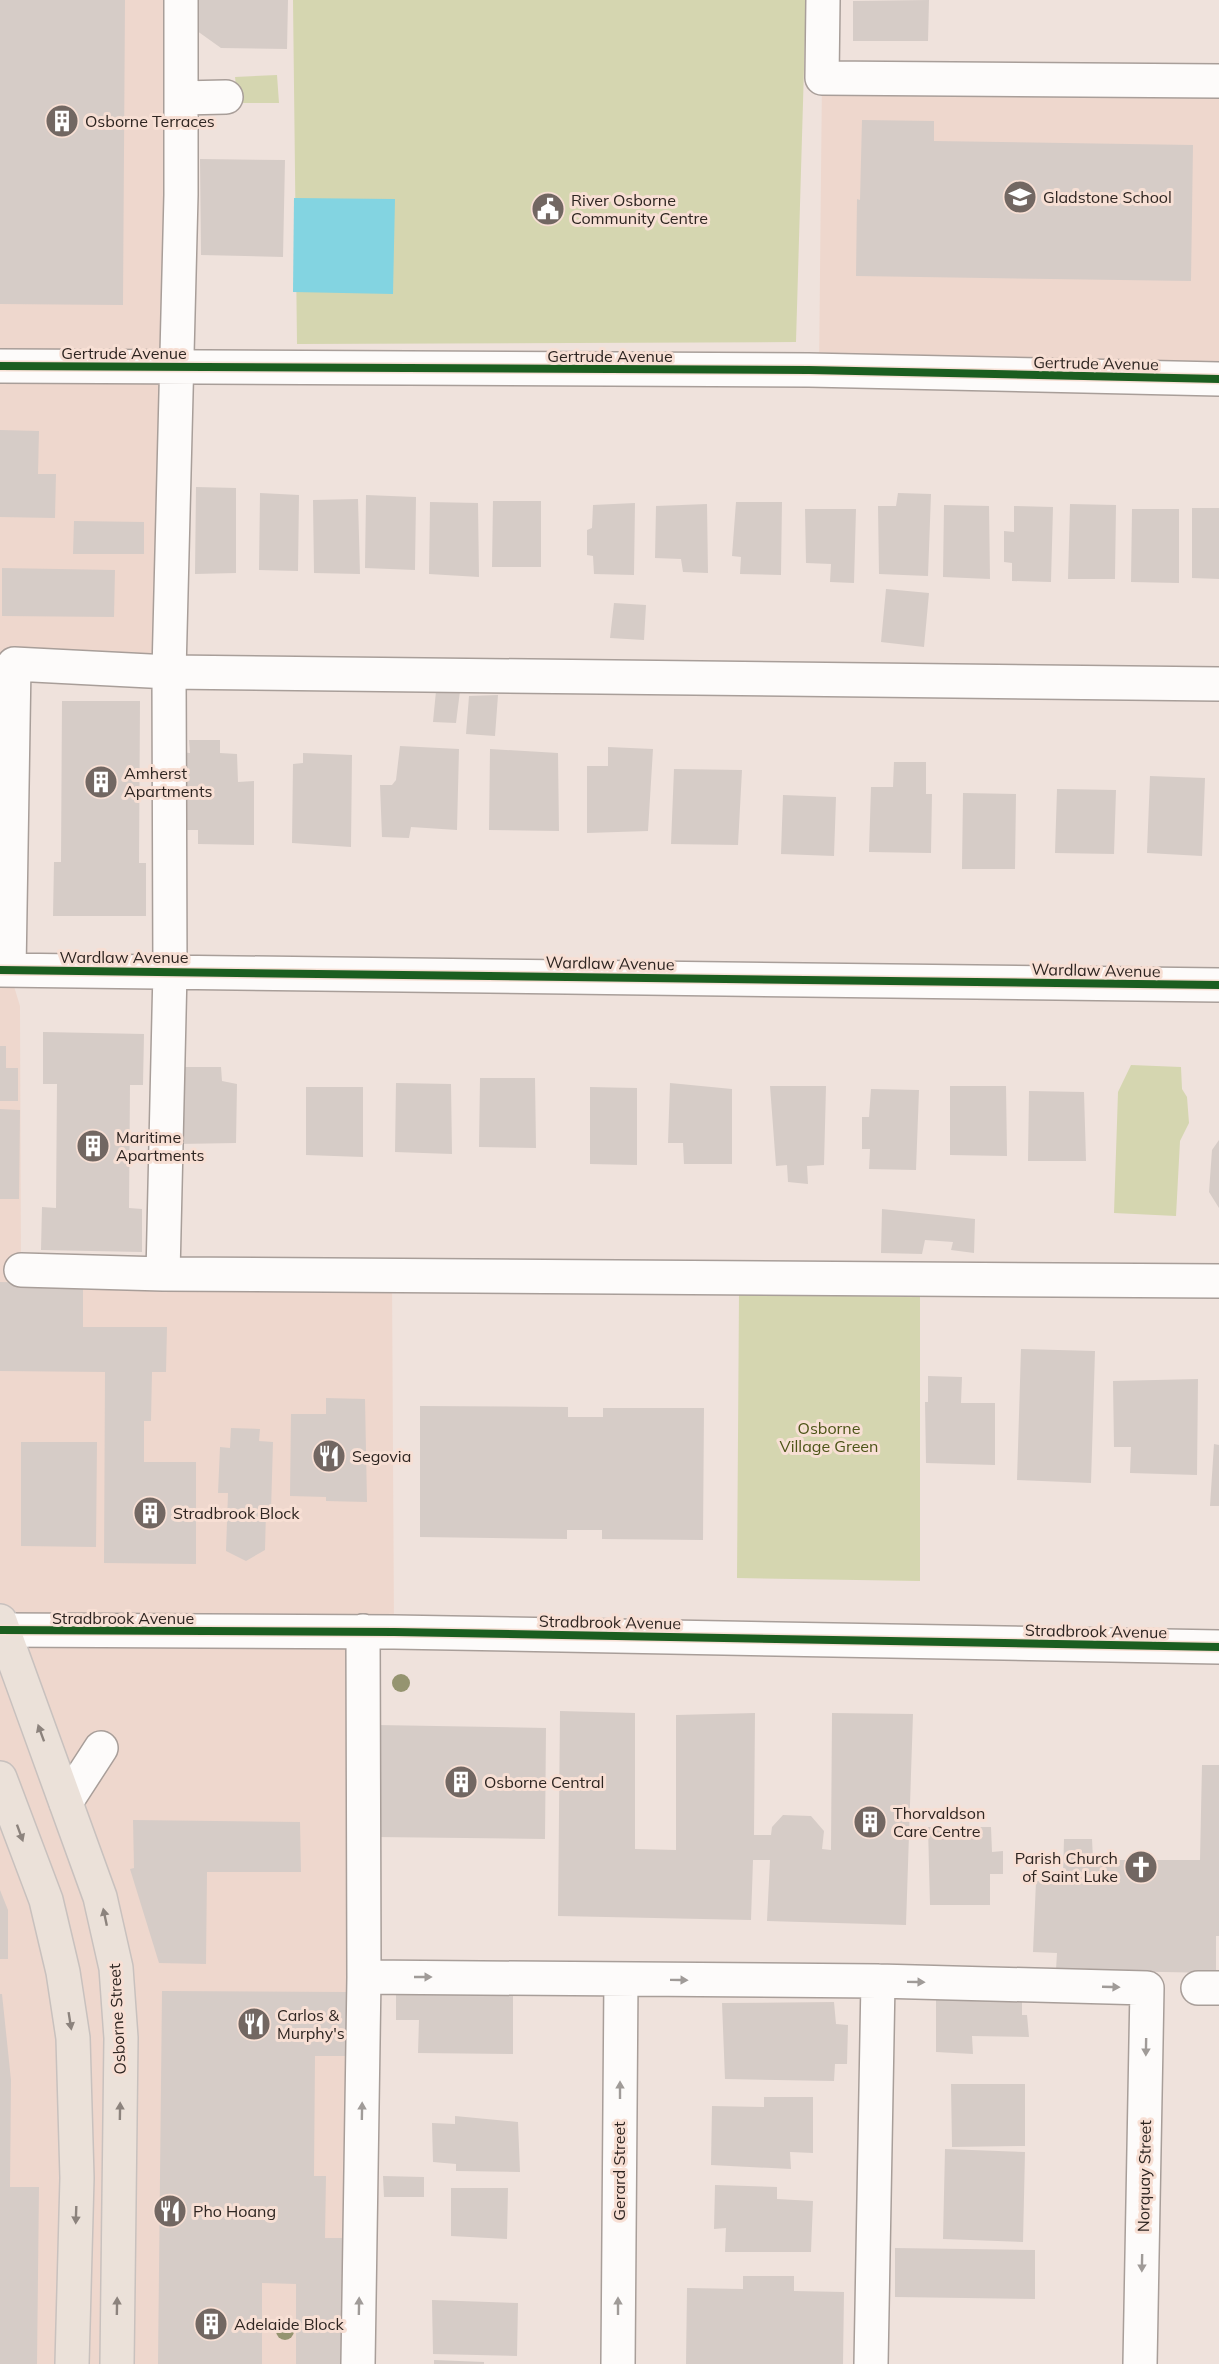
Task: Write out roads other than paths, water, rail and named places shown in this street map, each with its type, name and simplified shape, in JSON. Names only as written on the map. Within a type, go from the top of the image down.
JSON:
[{"type":"main road","name":"Osborne Street","points":[[1,1628],[100,1897],[116,1968],[121,2038],[117,2364]]},
{"type":"main road","points":[[0,1778],[46,1900],[63,1972],[73,2038],[77,2178],[72,2364]]},
{"type":"street","points":[[164,1274],[170,970],[169,672],[178,367],[181,0]]},
{"type":"street","points":[[824,0],[822,78],[1219,81]]},
{"type":"street","points":[[181,98],[226,97]]},
{"type":"street","name":"Gertrude Avenue","points":[[0,366],[809,370],[1219,379]]},
{"type":"street","points":[[5,970],[14,664],[169,672],[1219,684]]},
{"type":"street","name":"Wardlaw Avenue","points":[[5,970],[170,970],[1219,985]]},
{"type":"street","points":[[21,1270],[164,1274],[1219,1281]]},
{"type":"street","name":"Stradbrook Avenue","points":[[1,1628],[1219,1647]]},
{"type":"street","points":[[358,2364],[364,1977],[363,1632]]},
{"type":"street","points":[[66,1802],[101,1748]]},
{"type":"street","points":[[364,1977],[878,1982],[871,2364]]},
{"type":"street","name":"Gerard Street","points":[[618,2364],[621,1979]]},
{"type":"street","name":"Norquay Street","points":[[878,1982],[1147,1988],[1140,2364]]},
{"type":"water","points":[[294,198],[395,199],[393,294],[293,292]]},
{"type":"place","name":"Osborne Terraces","points":[[62,121]]},
{"type":"place","name":"Gladstone School","points":[[1020,197]]},
{"type":"place","name":"River Osborne Community Centre","points":[[548,209]]},
{"type":"place","name":"Amherst Apartments","points":[[101,782]]},
{"type":"place","name":"Maritime Apartments","points":[[93,1146]]},
{"type":"place","name":"Segovia","points":[[329,1456]]},
{"type":"place","name":"Stradbrook Block","points":[[150,1513]]},
{"type":"place","name":"Osborne Central","points":[[461,1782]]},
{"type":"place","name":"Thorvaldson Care Centre","points":[[870,1822]]},
{"type":"place","name":"Parish Church of Saint Luke","points":[[1141,1867]]},
{"type":"place","name":"Carlos & Murphy's","points":[[254,2024]]},
{"type":"place","name":"Pho Hoang","points":[[170,2211]]},
{"type":"place","name":"Adelaide Block","points":[[211,2324]]},
{"type":"park label","name":"Osborne Village Green","points":[[829,1437]]}]
